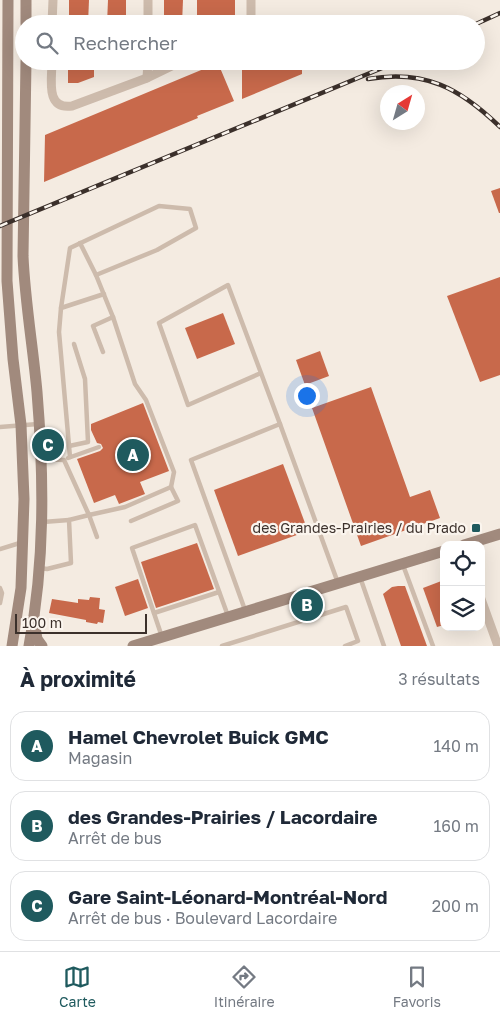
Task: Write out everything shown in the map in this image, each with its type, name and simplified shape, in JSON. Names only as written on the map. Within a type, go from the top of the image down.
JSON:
[{"type":"main road","points":[[8,0],[7,281],[20,425],[24,499],[20,596],[12,646]]},
{"type":"main road","points":[[26,0],[26,15]]},
{"type":"main road","points":[[26,70],[23,256],[24,281],[40,424],[42,522],[40,568],[29,646]]},
{"type":"main road","points":[[477,541],[500,534]]},
{"type":"main road","points":[[133,646],[440,552]]},
{"type":"main road","points":[[34,617],[37,639],[42,646]]},
{"type":"street","points":[[52,0],[52,15]]},
{"type":"street","points":[[148,0],[148,15]]},
{"type":"street","points":[[250,0],[251,15]]},
{"type":"street","points":[[52,70],[52,97],[56,104],[63,107],[72,106],[148,78],[164,70]]},
{"type":"street","points":[[148,70],[148,78]]},
{"type":"street","points":[[485,610],[498,646]]},
{"type":"lane","points":[[70,458],[60,332],[61,308],[70,248],[159,206],[190,208],[196,228],[157,250],[96,276]]},
{"type":"lane","points":[[80,243],[104,294],[135,384],[146,400],[174,472],[172,487],[178,501],[131,521]]},
{"type":"lane","points":[[261,373],[188,405],[159,322],[228,285],[261,373],[280,424],[338,583]]},
{"type":"lane","points":[[61,308],[104,294]]},
{"type":"lane","points":[[103,352],[93,326],[113,317]]},
{"type":"lane","points":[[69,446],[88,442],[85,379],[74,344]]},
{"type":"lane","points":[[0,427],[40,424]]},
{"type":"lane","points":[[246,611],[191,460],[280,424]]},
{"type":"lane","points":[[40,460],[64,460],[99,447]]},
{"type":"lane","points":[[64,460],[89,515],[96,538]]},
{"type":"lane","points":[[42,522],[69,520],[125,506],[172,487]]},
{"type":"lane","points":[[40,568],[71,562],[69,520]]},
{"type":"lane","points":[[162,637],[132,548],[195,525],[228,616]]},
{"type":"lane","points":[[0,549],[23,542]]},
{"type":"lane","points":[[402,564],[433,646]]},
{"type":"lane","points":[[360,576],[384,646]]},
{"type":"lane","points":[[0,588],[2,593],[0,603]]},
{"type":"lane","points":[[154,613],[220,592]]},
{"type":"lane","points":[[222,646],[346,607],[358,641],[346,646]]},
{"type":"building","points":[[69,0],[89,0],[88,15],[69,15]]},
{"type":"building","points":[[108,0],[126,0],[126,15],[107,15]]},
{"type":"building","points":[[164,0],[183,0],[182,15],[164,15]]},
{"type":"building","points":[[197,0],[235,0],[235,15],[197,15]]},
{"type":"building","points":[[68,70],[94,70],[94,77],[78,83],[68,83]]},
{"type":"building","points":[[201,70],[221,70],[234,101],[197,116],[198,118],[44,182],[45,135]]},
{"type":"building","points":[[242,70],[302,70],[302,74],[242,99]]},
{"type":"building","points":[[500,188],[500,213],[499,213],[491,191]]},
{"type":"building","points":[[500,277],[500,375],[480,382],[447,296]]},
{"type":"building","points":[[223,313],[235,344],[197,359],[185,328]]},
{"type":"building","points":[[320,351],[329,376],[305,385],[296,360]]},
{"type":"building","points":[[371,387],[410,497],[430,490],[440,518],[361,546],[312,408]]},
{"type":"building","points":[[143,403],[169,471],[140,482],[145,494],[119,504],[115,495],[94,503],[77,459],[100,451],[103,448],[101,444],[97,443],[91,430],[91,424]]},
{"type":"building","points":[[283,464],[308,531],[238,556],[214,490]]},
{"type":"building","points":[[197,543],[214,589],[156,608],[141,562]]},
{"type":"building","points":[[138,579],[148,608],[125,616],[115,587]]},
{"type":"building","points":[[440,582],[440,626],[437,627],[423,588]]},
{"type":"building","points":[[405,586],[427,646],[401,646],[383,594],[392,587]]},
{"type":"building","points":[[90,597],[100,598],[99,609],[105,610],[103,623],[86,622],[86,620],[49,613],[52,599],[78,603],[78,599],[89,600]]},
{"type":"railway","points":[[485,20],[500,13]]},
{"type":"railway","points":[[0,226],[377,70]]},
{"type":"railway","points":[[368,79],[407,77],[440,85],[470,102],[500,127]]},
{"type":"place","name":"Gare Saint-Léonard-Montréal-Nord","points":[[48,445]]},
{"type":"place","name":"Hamel Chevrolet Buick GMC","points":[[133,455]]},
{"type":"place","name":"des Grandes-Prairies / du Prado","points":[[476,528]]},
{"type":"place","name":"des Grandes-Prairies / Lacordaire","points":[[307,605]]}]
